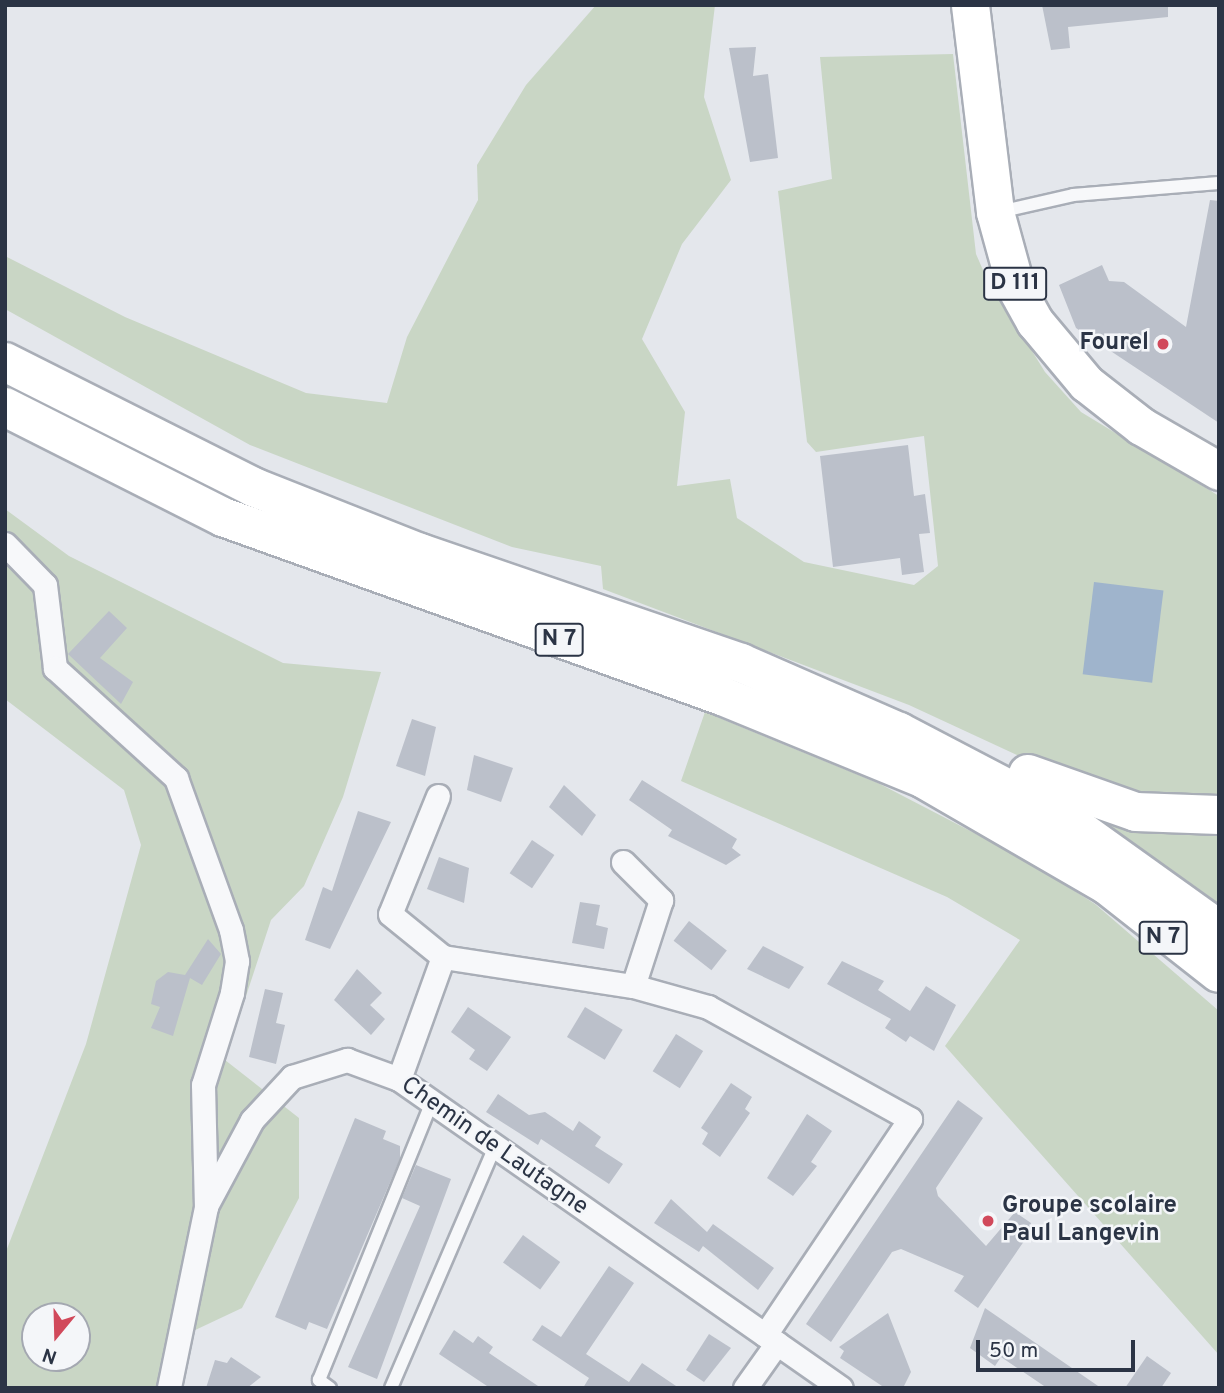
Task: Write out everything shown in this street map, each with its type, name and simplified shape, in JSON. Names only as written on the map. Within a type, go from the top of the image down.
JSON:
[{"type":"highway","name":"N 7","points":[[5,362],[175,452],[328,518],[766,672],[908,718],[1100,802],[1168,816],[1219,815]]},
{"type":"highway","name":"N 7","points":[[5,407],[223,517],[862,751],[977,806],[1107,885],[1219,973]]},
{"type":"highway","name":"N 7","points":[[766,672],[1018,791],[1110,848],[1219,930]]},
{"type":"highway","name":"N 7","points":[[1107,885],[1219,993]]},
{"type":"main road","name":"D 111","points":[[970,5],[995,212],[1016,288],[1058,352],[1112,405],[1219,471]]},
{"type":"street","points":[[5,544],[45,585],[55,668],[176,778],[231,930],[237,961],[232,993],[203,1085],[206,1207],[169,1388]]},
{"type":"street","points":[[438,796],[390,914],[443,957],[633,986],[708,1007],[910,1119],[771,1339],[745,1388]]},
{"type":"street","points":[[624,862],[661,900],[633,986]]},
{"type":"street","points":[[399,1079],[443,957]]},
{"type":"street","name":"Chemin de Lautagne","points":[[206,1207],[251,1120],[292,1077],[347,1060],[399,1079],[841,1388]]},
{"type":"lane","points":[[995,212],[1073,195],[1219,183]]},
{"type":"lane","points":[[330,1388],[319,1380],[432,1102]]},
{"type":"lane","points":[[391,1388],[495,1146]]},
{"type":"green space","points":[[596,5],[715,5],[704,97],[731,180],[682,244],[642,339],[685,412],[677,486],[730,479],[737,518],[804,562],[914,585],[938,566],[924,436],[816,452],[807,442],[778,191],[832,179],[820,57],[953,54],[976,254],[986,277],[1045,372],[1081,412],[1219,496],[1219,799],[1180,803],[1071,780],[909,705],[603,589],[601,566],[512,547],[250,445],[5,309],[5,256],[125,317],[306,393],[387,403],[407,337],[478,200],[477,165],[526,85]]},
{"type":"green space","points":[[5,509],[69,556],[283,663],[381,672],[343,797],[304,886],[271,920],[225,1060],[299,1118],[299,1198],[242,1308],[191,1332],[159,1369],[158,1388],[5,1388],[5,1254],[86,1044],[141,845],[124,790],[5,699]]},
{"type":"green space","points":[[705,712],[878,783],[1028,861],[1095,904],[1219,1011],[1219,1355],[945,1046],[1020,940],[947,897],[681,781]]},
{"type":"green space","points":[[1099,812],[1219,825],[1219,912],[1095,822]]},
{"type":"water","points":[[1094,582],[1163,591],[1152,683],[1083,674]]},
{"type":"building","points":[[1042,5],[1168,5],[1168,17],[1068,27],[1070,48],[1051,50]]},
{"type":"building","points":[[756,47],[753,76],[768,74],[778,158],[750,162],[729,48]]},
{"type":"building","name":"Fourel","points":[[1210,200],[1219,201],[1219,423],[1076,328],[1059,285],[1102,265],[1109,281],[1124,282],[1186,327]]},
{"type":"building","points":[[908,445],[914,496],[925,494],[930,533],[919,534],[924,572],[902,575],[900,558],[833,567],[820,456]]},
{"type":"building","points":[[109,611],[127,628],[100,658],[133,682],[121,704],[68,654]]},
{"type":"building","points":[[412,719],[436,727],[425,776],[396,766]]},
{"type":"building","points":[[474,755],[513,768],[501,802],[467,790]]},
{"type":"building","points":[[642,780],[737,839],[732,848],[741,855],[726,865],[668,836],[672,830],[629,800]]},
{"type":"building","points":[[564,785],[596,815],[582,836],[549,807]]},
{"type":"building","points":[[358,811],[391,822],[330,949],[305,940],[323,887],[332,891]]},
{"type":"building","points":[[532,840],[554,855],[532,888],[510,873]]},
{"type":"building","points":[[439,857],[469,868],[464,903],[427,889]]},
{"type":"building","points":[[580,902],[600,905],[596,925],[608,928],[604,949],[572,943]]},
{"type":"building","points":[[689,921],[727,951],[711,970],[674,941]]},
{"type":"building","points":[[208,939],[221,954],[202,985],[190,978],[173,1036],[151,1028],[160,1007],[151,1004],[156,981],[168,972],[185,975]]},
{"type":"building","points":[[763,946],[804,967],[789,989],[747,969]]},
{"type":"building","points":[[842,961],[884,981],[878,990],[910,1011],[926,986],[956,1005],[934,1051],[910,1036],[906,1042],[885,1028],[891,1019],[827,984]]},
{"type":"building","points":[[357,969],[382,993],[370,1005],[385,1019],[371,1035],[334,1000]]},
{"type":"building","points":[[265,989],[283,993],[276,1023],[285,1025],[276,1064],[249,1057]]},
{"type":"building","points":[[468,1007],[511,1037],[487,1071],[469,1059],[475,1050],[451,1032]]},
{"type":"building","points":[[585,1007],[623,1030],[605,1060],[567,1037]]},
{"type":"building","points":[[676,1034],[703,1051],[680,1088],[653,1071]]},
{"type":"building","points":[[731,1083],[752,1097],[745,1109],[750,1113],[720,1157],[702,1144],[708,1133],[701,1128]]},
{"type":"building","points":[[498,1094],[529,1115],[545,1112],[573,1131],[579,1121],[601,1137],[595,1146],[623,1164],[609,1184],[541,1139],[538,1145],[486,1112]]},
{"type":"building","points":[[958,1100],[983,1118],[936,1188],[938,1196],[986,1246],[1015,1212],[1031,1223],[1029,1234],[978,1308],[954,1291],[964,1276],[901,1249],[892,1252],[831,1342],[806,1324]]},
{"type":"building","points":[[807,1114],[832,1131],[811,1162],[817,1166],[793,1196],[767,1178]]},
{"type":"building","points":[[355,1118],[386,1131],[383,1139],[400,1146],[400,1159],[327,1329],[309,1322],[306,1330],[275,1317]]},
{"type":"building","points":[[416,1165],[451,1179],[377,1379],[348,1367],[420,1206],[402,1198]]},
{"type":"building","points":[[671,1199],[707,1232],[713,1224],[774,1268],[758,1290],[703,1246],[699,1252],[654,1223]]},
{"type":"building","points":[[523,1235],[560,1262],[540,1290],[503,1263]]},
{"type":"building","points":[[609,1266],[634,1283],[586,1354],[629,1382],[642,1363],[679,1388],[583,1388],[589,1378],[532,1340],[542,1325],[561,1337]]},
{"type":"building","points":[[985,1308],[1101,1388],[1047,1388],[1001,1357],[995,1366],[970,1348]]},
{"type":"building","points":[[888,1313],[911,1372],[903,1388],[885,1388],[840,1358],[844,1351],[839,1347]]},
{"type":"building","points":[[454,1330],[473,1343],[478,1336],[493,1347],[489,1353],[541,1388],[490,1388],[439,1354]]},
{"type":"building","points":[[709,1334],[731,1348],[704,1382],[686,1370]]},
{"type":"building","points":[[1147,1356],[1171,1373],[1161,1388],[1125,1388]]},
{"type":"building","points":[[231,1357],[261,1377],[247,1388],[206,1388],[215,1360],[227,1363]]},
{"type":"place","name":"Fourel","points":[[1163,344]]},
{"type":"place","name":"Groupe scolaire Paul Langevin","points":[[988,1221]]}]
